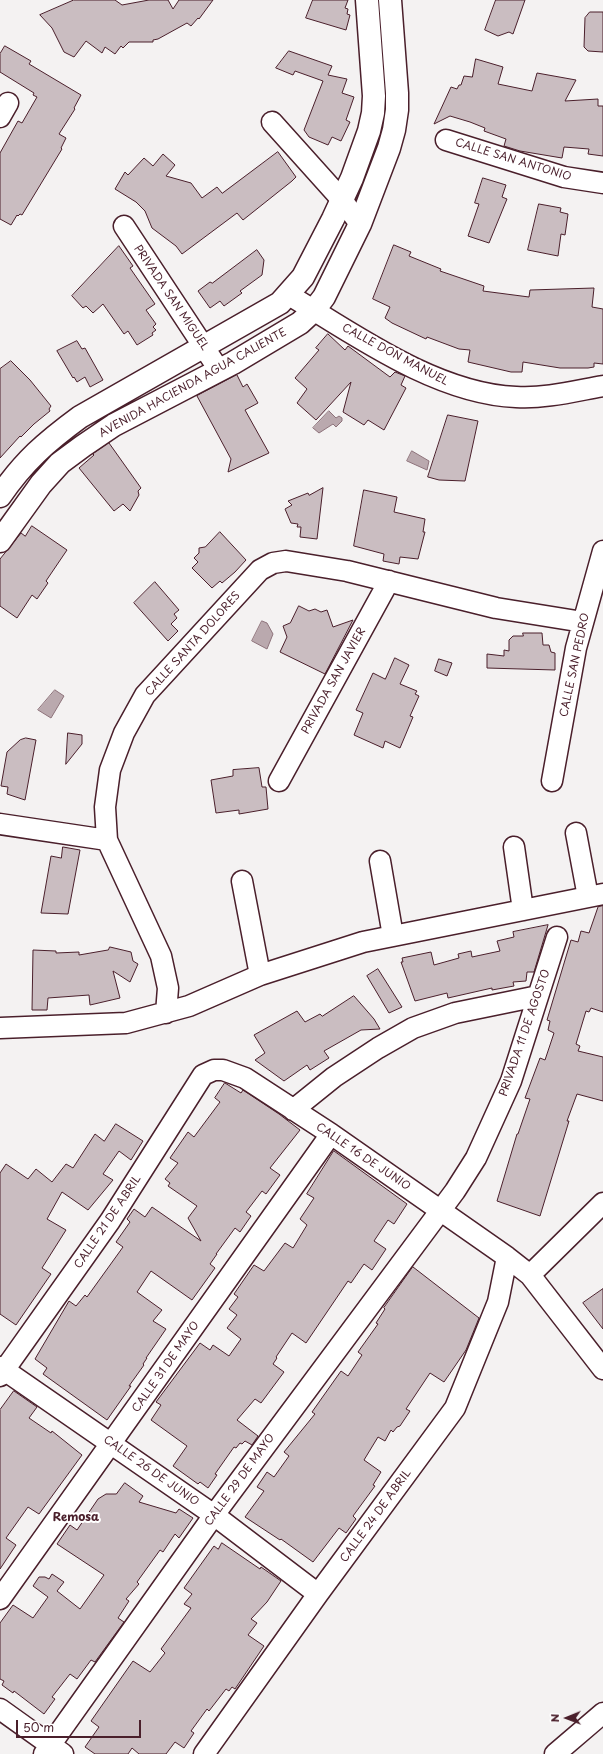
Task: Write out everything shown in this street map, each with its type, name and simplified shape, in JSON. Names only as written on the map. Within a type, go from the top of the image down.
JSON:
[{"type":"main road","points":[[0,496],[18,470],[52,437],[80,418],[280,303],[289,295],[303,277],[352,178],[369,131],[373,113],[374,96],[368,0]]},
{"type":"main road","name":"AVENIDA HACIENDA AGUA CALIENTE","points":[[0,541],[41,484],[60,464],[77,450],[114,425],[219,370],[300,323],[314,310],[324,297],[360,224],[389,148],[394,130],[398,93],[390,0]]},
{"type":"street","points":[[272,122],[342,200],[360,224]]},
{"type":"street","name":"CALLE SAN ANTONIO","points":[[446,140],[564,177],[603,183]]},
{"type":"street","name":"PRIVADA SAN MIGUEL","points":[[124,226],[219,370]]},
{"type":"street","name":"CALLE DON MANUEL","points":[[289,295],[383,351],[453,385],[488,395],[517,397],[551,394],[603,386]]},
{"type":"street","name":"CALLE SAN PEDRO","points":[[552,781],[576,648],[603,551]]},
{"type":"street","name":"CALLE SANTA DOLORES","points":[[166,1013],[168,988],[161,956],[107,840],[105,807],[110,770],[127,726],[145,696],[260,570],[273,563],[286,561],[347,571],[496,608],[584,622]]},
{"type":"street","name":"PRIVADA SAN JAVIER","points":[[279,781],[389,581]]},
{"type":"street","points":[[0,824],[107,840]]},
{"type":"street","points":[[0,1028],[126,1023],[189,1006],[260,976],[363,942],[596,895],[576,833]]},
{"type":"street","points":[[514,847],[523,910]]},
{"type":"street","points":[[380,861],[393,936]]},
{"type":"street","points":[[242,881],[260,976]]},
{"type":"street","name":"PRIVADA 11 DE AGOSTO","points":[[441,1210],[476,1158],[511,1081],[557,937]]},
{"type":"street","points":[[293,1110],[334,1077],[378,1048],[413,1028],[455,1013],[538,996]]},
{"type":"street","name":"CALLE 16 DE JUNIO","points":[[214,1070],[222,1070],[245,1078],[331,1134],[507,1257],[530,1275],[603,1369]]},
{"type":"street","name":"CALLE 21 DE ABRIL","points":[[1,1371],[110,1221],[204,1075],[214,1070]]},
{"type":"street","name":"CALLE 31 DE MAYO","points":[[0,1599],[331,1134]]},
{"type":"street","points":[[530,1275],[603,1203]]},
{"type":"street","name":"CALLE 29 DE MAYO","points":[[53,1751],[214,1515],[441,1210]]},
{"type":"street","name":"CALLE 24 DE ABRIL","points":[[204,1754],[318,1594],[455,1408],[498,1302],[507,1257]]},
{"type":"street","name":"CALLE 26 DE JUNIO","points":[[1,1371],[112,1443],[214,1515],[318,1594]]},
{"type":"street","points":[[0,1709],[53,1751]]},
{"type":"street","points":[[555,1754],[603,1713]]},
{"type":"shaded area","points":[[329,411],[336,418],[339,416],[342,418],[342,421],[336,427],[333,424],[319,433],[313,428]]},
{"type":"shaded area","points":[[412,451],[429,461],[427,470],[407,461]]},
{"type":"shaded area","points":[[262,621],[267,623],[273,634],[267,649],[252,641]]},
{"type":"shaded area","points":[[55,690],[64,696],[51,718],[38,710]]},
{"type":"building","points":[[74,0],[115,0],[122,5],[149,0],[168,0],[173,9],[179,0],[213,0],[199,19],[198,18],[191,26],[187,23],[158,39],[153,40],[153,42],[129,42],[123,48],[121,46],[115,54],[105,47],[102,53],[86,41],[74,57],[64,52],[52,28],[40,15]]},
{"type":"building","points":[[313,0],[348,0],[345,8],[348,9],[347,14],[350,15],[346,30],[306,18]]},
{"type":"building","points":[[496,0],[525,0],[513,34],[509,32],[498,36],[485,30]]},
{"type":"building","points":[[590,12],[603,12],[603,52],[588,51],[584,47],[585,18]]},
{"type":"building","points":[[5,46],[31,61],[29,64],[81,95],[74,108],[75,109],[59,134],[66,138],[61,148],[62,149],[22,215],[17,215],[11,225],[0,219],[0,153],[18,121],[22,123],[37,97],[33,95],[34,93],[0,72],[0,54]]},
{"type":"building","points":[[289,51],[332,66],[328,75],[347,79],[342,93],[354,97],[346,120],[350,122],[341,141],[332,137],[328,145],[309,137],[304,130],[323,81],[295,71],[293,75],[276,68]]},
{"type":"building","points":[[476,59],[503,67],[498,84],[532,91],[537,73],[576,80],[565,101],[598,99],[598,106],[603,106],[603,156],[588,154],[589,149],[564,147],[562,158],[520,151],[504,146],[506,139],[484,131],[485,128],[450,116],[434,124],[451,87],[457,89],[459,85],[461,85],[464,76],[472,77]]},
{"type":"building","points":[[278,152],[296,177],[243,220],[237,213],[182,254],[176,246],[152,228],[145,211],[136,202],[115,189],[125,172],[128,175],[144,158],[153,166],[163,154],[175,165],[166,176],[191,183],[202,198],[217,187],[222,193]]},
{"type":"building","points":[[483,178],[506,185],[502,197],[507,199],[489,243],[468,236],[479,204],[475,203]]},
{"type":"building","points":[[539,204],[561,208],[560,212],[568,214],[565,235],[561,234],[558,256],[528,250]]},
{"type":"building","points":[[394,245],[411,252],[409,256],[441,269],[440,271],[484,286],[483,291],[529,297],[530,290],[594,288],[592,307],[603,309],[603,364],[594,363],[594,367],[588,368],[560,368],[523,362],[522,372],[511,372],[468,362],[470,350],[459,349],[427,337],[426,339],[392,323],[385,318],[390,307],[373,299]]},
{"type":"building","points":[[119,246],[133,266],[130,268],[155,304],[146,310],[156,324],[153,327],[156,330],[152,333],[153,335],[137,345],[128,331],[124,334],[103,304],[93,313],[86,306],[83,308],[72,296]]},
{"type":"building","points":[[257,250],[264,260],[262,275],[240,291],[242,293],[224,306],[220,301],[210,308],[198,291],[210,282],[212,283]]},
{"type":"building","points":[[328,334],[345,350],[348,346],[390,377],[395,372],[405,376],[401,385],[406,388],[384,430],[368,420],[364,425],[343,412],[351,382],[316,420],[297,403],[307,389],[295,378],[319,350],[316,348]]},
{"type":"building","points":[[77,341],[82,349],[85,348],[103,380],[90,387],[85,377],[77,382],[74,377],[73,378],[57,351]]},
{"type":"building","points":[[11,361],[30,380],[51,406],[49,409],[50,411],[21,437],[20,436],[0,458],[0,369]]},
{"type":"building","points":[[237,375],[243,387],[247,384],[258,403],[245,410],[269,453],[228,472],[231,459],[197,396]]},
{"type":"building","points":[[448,415],[478,421],[465,481],[439,480],[428,477]]},
{"type":"building","points":[[109,443],[141,488],[138,491],[139,495],[130,511],[123,504],[114,511],[79,468],[94,455],[93,454]]},
{"type":"building","points":[[323,488],[317,539],[300,537],[301,527],[297,527],[298,524],[291,523],[285,509],[292,505],[288,501],[308,493],[309,495]]},
{"type":"building","points":[[364,490],[397,497],[394,512],[425,519],[423,532],[425,532],[418,559],[400,557],[399,564],[383,561],[384,554],[354,546]]},
{"type":"building","points":[[32,526],[67,550],[46,581],[48,583],[37,599],[32,595],[17,618],[0,606],[0,559],[21,533],[25,536]]},
{"type":"building","points":[[220,532],[246,560],[222,583],[220,581],[212,588],[192,568],[198,562],[194,558],[199,553],[199,548],[205,547]]},
{"type":"building","points":[[155,582],[179,610],[174,614],[177,618],[171,624],[178,631],[168,641],[134,603]]},
{"type":"building","points":[[299,606],[309,611],[315,609],[321,612],[327,610],[333,627],[353,620],[325,674],[280,652],[287,637],[283,626],[290,623]]},
{"type":"building","points":[[523,633],[542,633],[543,645],[549,645],[551,652],[555,653],[555,670],[487,668],[487,654],[504,656],[504,650],[509,651],[509,640],[513,636],[523,636]]},
{"type":"building","points":[[395,658],[409,665],[400,684],[417,691],[415,694],[419,696],[410,716],[413,717],[400,748],[385,741],[383,748],[354,735],[363,713],[356,710],[373,673],[385,679]]},
{"type":"building","points":[[439,659],[452,663],[447,676],[435,671]]},
{"type":"building","points":[[68,733],[82,735],[82,744],[66,764]]},
{"type":"building","points":[[26,738],[36,740],[25,800],[7,794],[8,787],[1,786],[7,752],[20,740]]},
{"type":"building","points":[[259,768],[262,787],[266,787],[268,809],[239,814],[239,810],[216,813],[211,780],[233,776],[233,770]]},
{"type":"building","points":[[63,847],[80,850],[68,914],[41,913],[51,856],[61,858]]},
{"type":"building","points":[[603,906],[603,1012],[591,1008],[589,1012],[586,1011],[576,1044],[580,1046],[578,1051],[603,1057],[603,1101],[577,1094],[567,1121],[569,1121],[540,1216],[497,1201],[517,1134],[530,1099],[525,1098],[540,1058],[545,1060],[554,1033],[548,1030],[550,1021],[547,1020],[571,940],[578,942],[581,931],[589,933],[598,907]]},
{"type":"building","points":[[548,925],[534,972],[527,972],[526,981],[513,982],[514,986],[492,990],[492,988],[448,998],[447,993],[415,1001],[401,962],[403,962],[402,958],[431,952],[434,965],[459,958],[458,954],[471,951],[472,957],[500,951],[497,941],[514,937],[513,932]]},
{"type":"building","points":[[110,947],[131,952],[133,961],[138,964],[130,982],[113,971],[120,998],[90,1005],[89,995],[48,998],[47,1010],[32,1010],[33,950],[56,951],[56,953],[79,952],[79,955],[108,950]]},
{"type":"building","points":[[378,969],[402,1007],[389,1013],[367,976]]},
{"type":"building","points":[[354,996],[374,1019],[380,1029],[361,1030],[324,1051],[329,1058],[310,1070],[307,1065],[284,1081],[255,1060],[265,1053],[254,1035],[297,1011],[305,1022],[320,1014],[322,1016]]},
{"type":"building","points":[[225,1083],[241,1093],[243,1090],[300,1130],[270,1168],[280,1175],[266,1194],[262,1191],[246,1212],[251,1216],[240,1232],[235,1228],[216,1254],[210,1264],[215,1268],[192,1300],[151,1271],[137,1292],[162,1310],[153,1321],[166,1329],[129,1386],[131,1386],[107,1420],[43,1374],[47,1368],[35,1359],[69,1301],[76,1306],[85,1295],[87,1297],[123,1247],[116,1242],[130,1222],[127,1219],[134,1209],[145,1217],[152,1207],[201,1241],[188,1218],[197,1206],[168,1186],[170,1183],[165,1179],[178,1163],[170,1158],[188,1132],[194,1137],[220,1102],[215,1098]]},
{"type":"building","points":[[116,1124],[143,1141],[131,1160],[119,1151],[103,1174],[113,1180],[88,1210],[62,1192],[47,1219],[66,1230],[42,1268],[51,1274],[16,1325],[0,1314],[0,1173],[6,1164],[28,1179],[36,1169],[52,1182],[66,1164],[73,1168],[95,1134],[104,1141]]},
{"type":"building","points":[[334,1151],[407,1204],[394,1224],[388,1220],[374,1241],[386,1249],[372,1270],[364,1264],[351,1283],[348,1281],[306,1343],[292,1333],[273,1364],[284,1372],[261,1403],[255,1399],[237,1420],[258,1436],[252,1445],[245,1441],[242,1444],[240,1443],[236,1448],[234,1447],[215,1474],[217,1475],[208,1488],[200,1482],[198,1484],[173,1466],[187,1446],[151,1420],[161,1405],[156,1402],[200,1343],[210,1350],[213,1345],[229,1356],[241,1339],[227,1328],[237,1315],[229,1309],[238,1297],[234,1294],[254,1265],[264,1271],[285,1243],[293,1248],[307,1225],[300,1219],[314,1198],[307,1194]]},
{"type":"building","points":[[413,1267],[479,1318],[466,1350],[444,1382],[430,1373],[406,1409],[410,1411],[400,1426],[393,1432],[391,1430],[385,1441],[378,1437],[364,1460],[381,1472],[373,1485],[375,1486],[353,1516],[356,1519],[346,1533],[339,1528],[313,1562],[281,1539],[280,1540],[245,1517],[264,1491],[257,1487],[267,1472],[274,1477],[289,1456],[284,1452],[315,1414],[312,1412],[341,1371],[348,1376],[362,1355],[358,1352],[378,1324],[376,1323],[385,1309],[384,1308]]},
{"type":"building","points":[[603,1289],[603,1329],[583,1303]]},
{"type":"building","points":[[14,1391],[37,1407],[29,1418],[51,1433],[52,1431],[82,1455],[39,1514],[28,1507],[6,1538],[16,1545],[0,1569],[0,1410]]},
{"type":"building","points":[[125,1483],[143,1496],[139,1502],[176,1513],[179,1509],[193,1518],[179,1538],[175,1534],[163,1552],[160,1550],[137,1582],[139,1584],[126,1599],[129,1601],[118,1618],[124,1622],[95,1662],[91,1660],[77,1679],[70,1674],[52,1697],[55,1699],[44,1714],[14,1691],[13,1693],[2,1685],[4,1681],[0,1679],[0,1623],[13,1605],[33,1618],[48,1597],[33,1586],[39,1577],[49,1579],[52,1574],[64,1582],[57,1591],[80,1609],[104,1575],[57,1544],[70,1525],[77,1530],[98,1499],[106,1494],[116,1494]]},
{"type":"building","points":[[222,1543],[260,1569],[261,1567],[281,1581],[267,1602],[251,1619],[257,1623],[248,1635],[264,1646],[235,1689],[232,1687],[229,1691],[226,1689],[209,1711],[207,1709],[191,1731],[194,1733],[184,1748],[175,1742],[166,1754],[139,1754],[132,1748],[128,1754],[95,1754],[85,1747],[99,1727],[91,1721],[133,1661],[150,1672],[165,1653],[161,1649],[191,1608],[184,1604],[192,1594],[184,1588],[214,1546],[218,1549]]},
{"type":"district","name":"Remosa","points":[[76,1518]]}]
